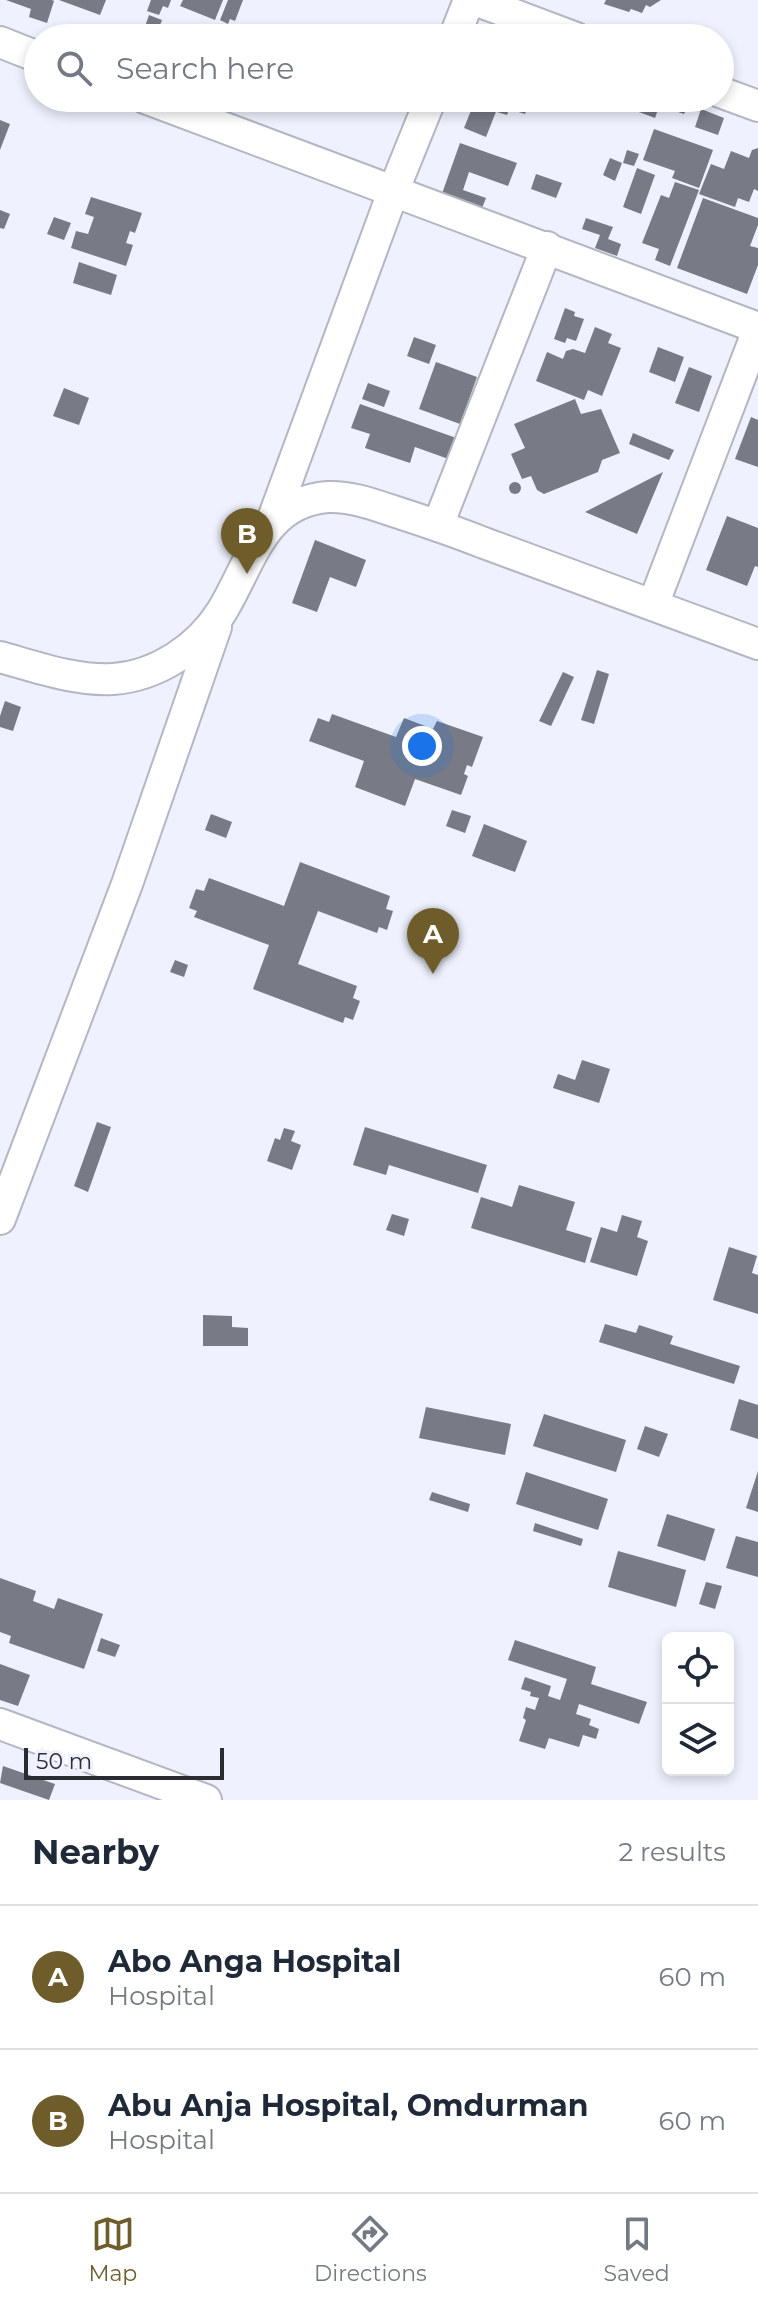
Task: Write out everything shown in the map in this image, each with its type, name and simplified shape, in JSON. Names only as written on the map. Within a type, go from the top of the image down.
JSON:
[{"type":"street","points":[[461,24],[472,0],[538,24]]},
{"type":"street","points":[[0,42],[24,51]]},
{"type":"street","points":[[734,97],[758,106]]},
{"type":"street","points":[[182,112],[758,329],[653,605]]},
{"type":"street","points":[[271,524],[425,112]]},
{"type":"street","points":[[438,525],[547,247]]},
{"type":"street","points":[[0,1219],[6,1187],[127,884],[222,611],[257,542],[271,524],[287,511],[307,501],[327,497],[349,498],[438,525],[758,644]]},
{"type":"street","points":[[0,657],[88,678],[114,679],[140,674],[165,664],[187,650],[206,633],[222,611]]},
{"type":"street","points":[[0,1724],[206,1800]]},
{"type":"building","points":[[6,0],[54,1],[47,23],[29,17],[31,9]]},
{"type":"building","points":[[59,0],[106,0],[100,15]]},
{"type":"building","points":[[151,0],[171,0],[168,8],[163,6],[159,15],[147,11]]},
{"type":"building","points":[[183,0],[223,0],[215,20],[180,6]]},
{"type":"building","points":[[228,0],[243,0],[235,21],[230,19],[228,24],[220,20]]},
{"type":"building","points":[[606,0],[661,0],[650,7],[646,5],[642,13],[604,4]]},
{"type":"building","points":[[149,15],[162,20],[160,24],[146,24]]},
{"type":"building","points":[[470,112],[496,112],[486,137],[464,128]]},
{"type":"building","points":[[639,112],[657,112],[655,118]]},
{"type":"building","points":[[700,112],[724,118],[718,135],[695,127]]},
{"type":"building","points":[[0,120],[10,124],[0,150]]},
{"type":"building","points":[[654,129],[713,150],[699,188],[672,178],[675,171],[643,160]]},
{"type":"building","points":[[460,143],[517,163],[508,186],[469,172],[463,190],[486,198],[479,216],[439,202]]},
{"type":"building","points":[[758,148],[758,191],[754,189],[749,202],[738,198],[735,207],[699,194],[711,164],[724,169],[731,151],[749,158],[752,150]]},
{"type":"building","points":[[627,150],[639,154],[634,166],[623,163]]},
{"type":"building","points":[[610,158],[622,163],[615,181],[603,175]]},
{"type":"building","points":[[637,168],[655,175],[641,214],[623,207]]},
{"type":"building","points":[[536,174],[562,183],[556,198],[531,189]]},
{"type":"building","points":[[675,182],[699,190],[670,266],[655,260],[659,249],[642,243],[661,195],[669,198]]},
{"type":"building","points":[[91,197],[142,213],[135,233],[130,231],[126,243],[133,245],[126,266],[71,248],[76,231],[88,234],[94,217],[85,214]]},
{"type":"building","points":[[703,198],[758,218],[750,246],[758,248],[758,265],[747,294],[677,268]]},
{"type":"building","points":[[0,210],[10,214],[4,229],[0,228]]},
{"type":"building","points":[[54,217],[71,223],[64,240],[47,234]]},
{"type":"building","points":[[586,218],[613,227],[608,239],[621,244],[617,256],[595,248],[600,235],[582,229]]},
{"type":"building","points":[[79,262],[117,275],[111,295],[73,283]]},
{"type":"building","points":[[565,308],[575,312],[574,316],[584,319],[576,341],[567,338],[565,343],[554,339]]},
{"type":"building","points":[[595,327],[612,334],[608,343],[621,348],[602,396],[588,390],[584,400],[536,381],[547,352],[563,359],[566,351],[573,349],[585,353]]},
{"type":"building","points":[[414,337],[436,345],[429,364],[407,356]]},
{"type":"building","points":[[658,347],[684,357],[675,382],[649,372]]},
{"type":"building","points":[[436,362],[477,377],[460,424],[419,409]]},
{"type":"building","points":[[689,367],[712,376],[699,412],[675,403]]},
{"type":"building","points":[[368,383],[390,391],[384,407],[362,399]]},
{"type":"building","points":[[64,388],[89,398],[79,425],[53,416]]},
{"type":"building","points":[[575,399],[581,414],[601,409],[620,453],[602,460],[598,472],[544,494],[537,490],[531,476],[522,479],[511,454],[525,448],[514,424]]},
{"type":"building","points":[[360,404],[462,440],[454,461],[415,447],[410,463],[365,448],[370,434],[351,428]]},
{"type":"building","points":[[751,417],[758,420],[758,467],[735,459]]},
{"type":"building","points":[[633,433],[674,450],[669,460],[629,444]]},
{"type":"building","points":[[663,472],[637,534],[585,512]]},
{"type":"building","points":[[515,482],[521,488],[515,494],[509,488]]},
{"type":"building","points":[[727,516],[758,528],[758,567],[755,566],[747,586],[706,570]]},
{"type":"building","points":[[315,540],[366,560],[356,587],[330,577],[317,612],[292,603]]},
{"type":"building","points":[[597,670],[609,674],[594,724],[581,720]]},
{"type":"building","points":[[563,672],[574,677],[551,726],[539,721]]},
{"type":"building","points":[[5,701],[21,707],[13,731],[0,727]]},
{"type":"building","points":[[332,714],[396,737],[404,718],[433,729],[437,721],[483,737],[472,767],[467,765],[464,774],[468,776],[461,795],[415,779],[405,806],[355,787],[364,761],[309,741],[318,718],[329,722]]},
{"type":"building","points":[[452,810],[471,816],[465,833],[446,826]]},
{"type":"building","points":[[211,814],[232,822],[226,838],[205,830]]},
{"type":"building","points":[[484,824],[527,841],[515,872],[472,856]]},
{"type":"building","points":[[300,862],[390,896],[386,909],[393,911],[387,930],[379,927],[377,933],[318,911],[298,964],[357,986],[353,998],[360,1001],[353,1020],[345,1017],[343,1023],[253,989],[269,945],[194,917],[197,911],[189,908],[196,889],[204,891],[209,878],[284,906]]},
{"type":"building","points":[[175,960],[188,965],[184,977],[170,972]]},
{"type":"building","points":[[582,1060],[610,1069],[599,1103],[553,1088],[558,1074],[575,1080]]},
{"type":"building","points":[[97,1122],[111,1127],[88,1192],[74,1186]]},
{"type":"building","points":[[365,1127],[487,1165],[478,1193],[389,1165],[386,1175],[353,1165]]},
{"type":"building","points":[[284,1128],[295,1131],[291,1141],[301,1145],[292,1170],[267,1161],[275,1138],[280,1140]]},
{"type":"building","points":[[519,1185],[575,1202],[566,1230],[592,1238],[585,1263],[471,1228],[481,1197],[512,1207]]},
{"type":"building","points":[[392,1214],[409,1219],[404,1236],[386,1230]]},
{"type":"building","points":[[622,1215],[642,1221],[637,1237],[648,1241],[637,1276],[590,1262],[601,1227],[617,1232]]},
{"type":"building","points":[[729,1247],[757,1256],[752,1273],[758,1275],[758,1314],[713,1300]]},
{"type":"building","points":[[203,1315],[232,1316],[232,1327],[248,1328],[248,1346],[203,1346]]},
{"type":"building","points":[[605,1324],[636,1333],[639,1325],[673,1336],[670,1344],[740,1366],[734,1384],[599,1342]]},
{"type":"building","points":[[739,1399],[758,1405],[758,1439],[730,1430]]},
{"type":"building","points":[[426,1407],[511,1424],[505,1455],[419,1438]]},
{"type":"building","points":[[544,1414],[626,1440],[616,1472],[533,1446]]},
{"type":"building","points":[[645,1426],[668,1434],[659,1457],[637,1449]]},
{"type":"building","points":[[758,1471],[758,1512],[746,1508]]},
{"type":"building","points":[[526,1472],[608,1499],[598,1530],[516,1504]]},
{"type":"building","points":[[432,1492],[470,1504],[468,1512],[429,1500]]},
{"type":"building","points":[[667,1514],[715,1529],[705,1561],[657,1546]]},
{"type":"building","points":[[535,1523],[583,1539],[581,1546],[533,1531]]},
{"type":"building","points":[[736,1536],[758,1542],[758,1577],[726,1568]]},
{"type":"building","points":[[618,1551],[686,1570],[676,1607],[608,1587]]},
{"type":"building","points":[[0,1578],[36,1591],[33,1601],[54,1609],[58,1598],[103,1614],[84,1669],[9,1643],[11,1636],[0,1632]]},
{"type":"building","points":[[706,1582],[722,1586],[715,1609],[699,1604]]},
{"type":"building","points":[[101,1638],[120,1645],[115,1657],[97,1651]]},
{"type":"building","points":[[515,1640],[596,1667],[591,1684],[647,1702],[639,1724],[579,1704],[576,1714],[591,1719],[589,1725],[599,1729],[596,1739],[583,1735],[579,1747],[549,1738],[545,1749],[519,1741],[526,1720],[523,1718],[526,1707],[535,1710],[539,1698],[521,1689],[525,1677],[551,1686],[548,1696],[560,1700],[567,1679],[508,1660]]},
{"type":"building","points":[[0,1664],[30,1675],[18,1706],[0,1700]]},
{"type":"building","points":[[3,1766],[55,1784],[49,1800],[0,1783]]},
{"type":"place","name":"Abu Anja Hospital, Omdurman","points":[[247,574]]},
{"type":"place","name":"Abo Anga Hospital","points":[[433,974]]}]
